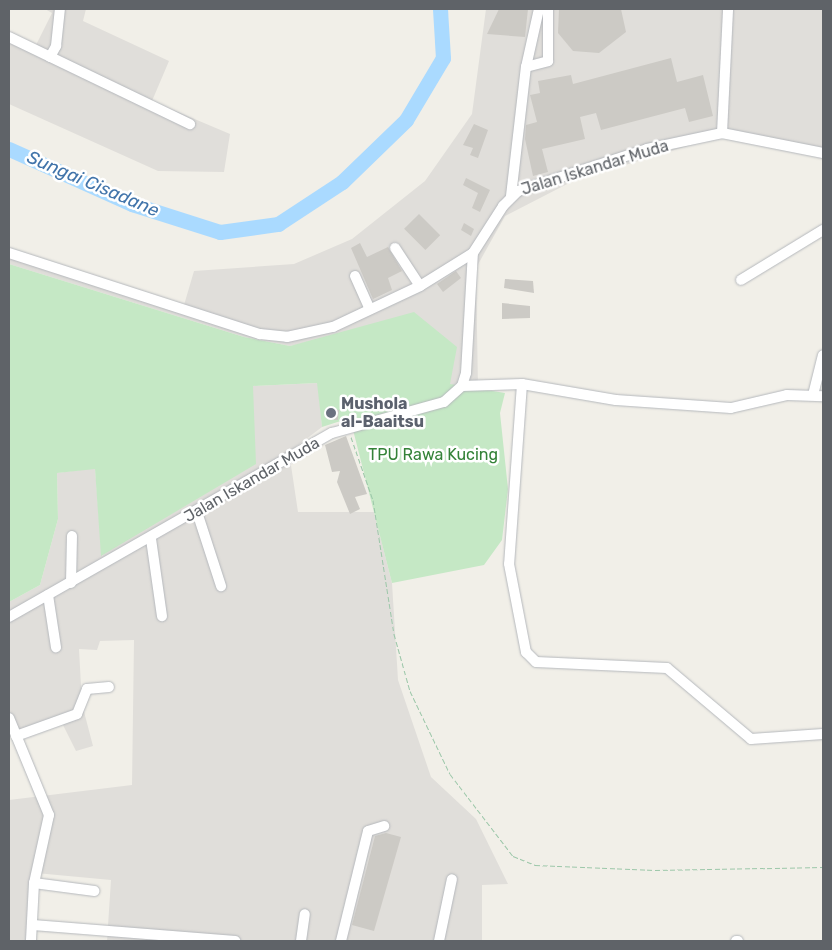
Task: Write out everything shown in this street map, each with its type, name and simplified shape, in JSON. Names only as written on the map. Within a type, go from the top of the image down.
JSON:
[{"type":"street","points":[[50,57],[56,46],[60,9]]},
{"type":"street","points":[[511,196],[526,67],[539,9]]},
{"type":"street","points":[[526,67],[548,61],[548,9]]},
{"type":"street","points":[[722,134],[728,9]]},
{"type":"street","points":[[9,37],[190,124]]},
{"type":"street","name":"Jalan Iskandar Muda","points":[[472,252],[511,196],[647,149],[722,134],[823,153]]},
{"type":"street","points":[[741,280],[823,230]]},
{"type":"street","points":[[395,248],[420,286]]},
{"type":"street","points":[[9,252],[260,334],[313,335],[369,307],[420,286],[472,252]]},
{"type":"street","points":[[472,252],[462,386],[522,384],[616,400],[709,407],[818,395],[823,355]]},
{"type":"street","points":[[354,276],[369,307]]},
{"type":"street","points":[[522,384],[509,564],[526,652],[536,662],[667,668],[751,739],[823,734]]},
{"type":"street","name":"Jalan Iskandar Muda","points":[[9,617],[151,539],[347,427],[444,402],[462,386]]},
{"type":"street","points":[[197,512],[221,586]]},
{"type":"street","points":[[71,583],[72,536]]},
{"type":"street","points":[[151,539],[162,616]]},
{"type":"street","points":[[48,595],[56,647]]},
{"type":"street","points":[[16,736],[78,714],[87,689],[109,687]]},
{"type":"street","points":[[9,718],[49,815],[34,883],[31,941]]},
{"type":"street","points":[[341,941],[368,831],[384,826]]},
{"type":"street","points":[[439,941],[452,878]]},
{"type":"street","points":[[34,883],[94,891]]},
{"type":"street","points":[[301,941],[305,914]]},
{"type":"street","points":[[32,926],[235,941]]},
{"type":"path","points":[[347,427],[373,500],[394,634],[410,691],[450,774],[513,856],[535,865],[655,870],[823,867]]},
{"type":"shaded area","points":[[45,9],[86,9],[83,21],[169,61],[152,101],[230,134],[224,172],[158,171],[9,104],[9,33],[36,45],[52,13]]},
{"type":"shaded area","points":[[486,9],[823,9],[823,158],[720,136],[573,181],[505,216],[476,268],[478,389],[450,385],[313,342],[290,346],[244,337],[9,264],[9,251],[184,305],[194,271],[294,264],[352,239],[425,181],[472,114]]},
{"type":"shaded area","points":[[318,383],[322,427],[289,452],[298,512],[374,512],[392,583],[398,680],[431,777],[476,819],[508,884],[482,885],[482,941],[107,941],[111,880],[36,873],[29,941],[9,941],[9,800],[132,785],[134,640],[100,641],[97,650],[79,649],[82,704],[93,746],[76,751],[62,723],[16,739],[9,732],[9,602],[40,585],[58,519],[57,473],[95,468],[102,556],[253,386]]},
{"type":"green space","name":"TPU Rawa Kucing","points":[[9,264],[244,337],[290,346],[414,312],[457,347],[450,384],[505,393],[500,413],[508,489],[502,540],[484,565],[392,583],[350,418],[322,427],[317,383],[253,386],[256,464],[101,556],[95,469],[57,473],[58,519],[40,585],[9,602]]},
{"type":"building","points":[[499,9],[528,9],[525,37],[487,34]]},
{"type":"building","points":[[559,9],[621,9],[626,32],[599,53],[573,51],[558,33]]},
{"type":"building","points":[[671,58],[677,82],[703,75],[713,116],[689,122],[685,108],[601,130],[596,113],[580,117],[585,139],[542,149],[548,172],[533,176],[525,139],[526,125],[537,122],[530,95],[540,93],[538,81],[571,75],[573,84]]},
{"type":"building","points":[[474,124],[488,130],[478,158],[470,155],[473,148],[463,145]]},
{"type":"building","points":[[466,178],[490,190],[480,212],[472,208],[478,193],[463,185]]},
{"type":"building","points":[[419,214],[440,235],[425,250],[404,229]]},
{"type":"building","points":[[464,223],[474,229],[471,236],[461,230]]},
{"type":"building","points":[[360,243],[367,257],[388,247],[402,271],[388,278],[392,290],[373,299],[351,248]]},
{"type":"building","points":[[456,271],[461,278],[443,292],[437,284]]},
{"type":"building","points":[[505,279],[533,281],[534,293],[504,288]]},
{"type":"building","points":[[502,303],[530,306],[530,318],[502,319]]},
{"type":"building","points":[[329,409],[339,410],[338,420],[328,419]]},
{"type":"building","points":[[346,436],[367,494],[355,497],[360,509],[350,514],[337,482],[340,471],[332,472],[325,445]]},
{"type":"building","points":[[386,833],[401,837],[374,931],[352,925],[375,836]]},
{"type":"waterway","name":"Sungai Cisadane","points":[[9,149],[132,204],[220,232],[278,224],[342,182],[406,120],[443,58],[440,9]]},
{"type":"place","name":"Mushola al-Baaitsu","points":[[331,413]]}]
